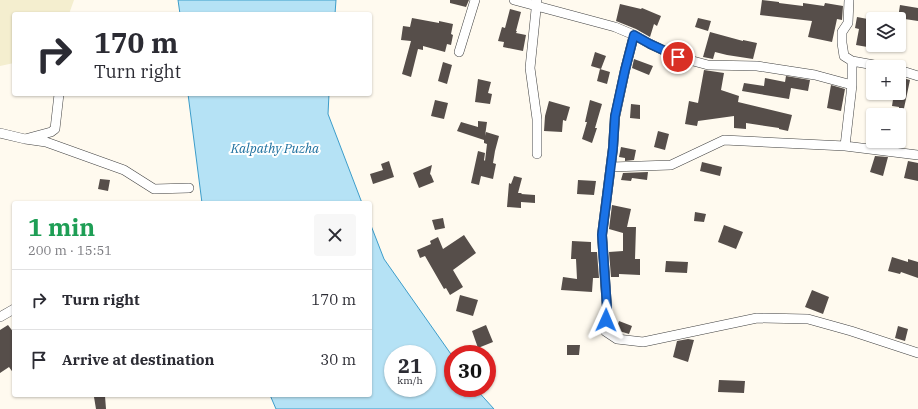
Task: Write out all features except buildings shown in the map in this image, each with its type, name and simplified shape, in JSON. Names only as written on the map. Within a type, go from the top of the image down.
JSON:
[{"type":"street","points":[[459,52],[475,0]]},
{"type":"street","points":[[514,0],[536,3],[615,27],[678,57],[708,65],[757,66],[815,74],[852,85]]},
{"type":"street","points":[[849,0],[848,23],[842,32],[844,56],[852,61],[866,64]]},
{"type":"street","points":[[536,3],[530,68],[537,119],[537,154]]},
{"type":"street","points":[[634,35],[615,116],[611,167],[602,235],[607,308],[605,331],[617,339],[643,342],[757,318],[808,319],[852,331],[918,353]]},
{"type":"street","points":[[846,146],[852,85],[852,61]]},
{"type":"street","points":[[906,72],[918,76]]},
{"type":"street","points":[[25,140],[51,132],[55,128],[59,96]]},
{"type":"street","points":[[0,133],[25,140],[46,142],[124,170],[154,189],[189,188]]},
{"type":"street","points":[[611,167],[671,165],[724,140],[846,146],[918,156]]},
{"type":"street","points":[[0,317],[12,310]]},
{"type":"shaded area","points":[[0,0],[74,0],[70,12],[12,12],[12,63],[0,66]]},
{"type":"water","points":[[178,0],[336,0],[335,12],[180,12]]},
{"type":"water","name":"Kalpathy Puzha","points":[[188,96],[329,96],[328,114],[361,201],[202,201]]},
{"type":"water","points":[[372,228],[384,259],[445,345],[444,397],[483,397],[494,409],[276,409],[271,397],[372,397]]},
{"type":"route","points":[[606,320],[607,308],[602,235],[613,148],[615,116],[634,35],[678,57]]}]
